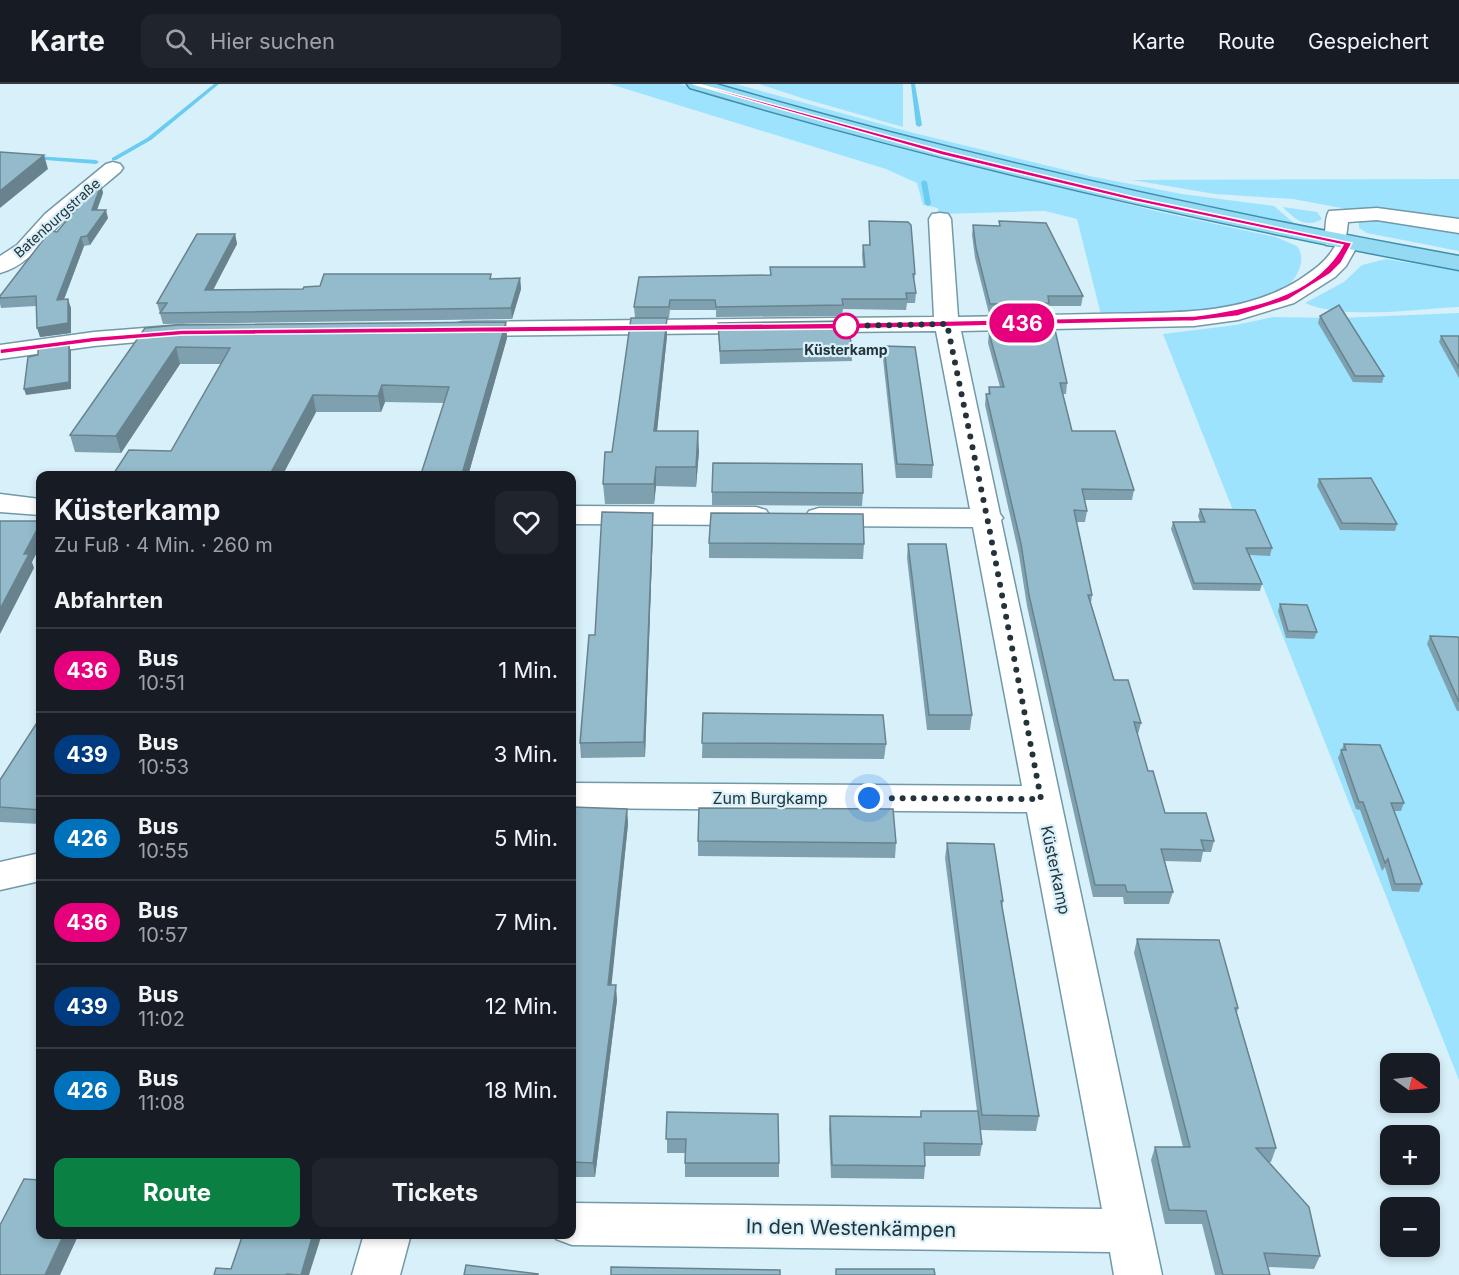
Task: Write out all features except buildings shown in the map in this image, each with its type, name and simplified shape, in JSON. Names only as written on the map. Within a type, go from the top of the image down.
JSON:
[{"type":"main road","points":[[696,84],[920,148],[1139,200],[1459,263]]},
{"type":"street","name":"Batenburgstraße","points":[[0,266],[25,250],[53,219],[113,168]]},
{"type":"street","points":[[439,330],[1194,319],[1238,313],[1272,304],[1286,298],[1333,267],[1334,240],[1338,230],[1337,216],[1377,214],[1459,226]]},
{"type":"street","name":"Küsterkamp","points":[[940,219],[947,324],[1138,1275]]},
{"type":"street","points":[[0,352],[94,339],[203,332]]},
{"type":"street","points":[[0,503],[36,507]]},
{"type":"street","points":[[576,515],[987,518]]},
{"type":"street","name":"Zum Burgkamp","points":[[576,796],[1041,799]]},
{"type":"street","points":[[0,876],[36,868]]},
{"type":"street","name":"In den Westenkämpen","points":[[576,1224],[1130,1231]]},
{"type":"street","points":[[376,1275],[387,1239]]},
{"type":"shaded area","points":[[610,84],[680,84],[946,159],[1160,212],[1276,237],[1297,246],[1301,256],[1300,265],[1298,272],[1286,287],[1265,298],[1238,306],[1177,313],[1101,315],[1077,219],[1045,211],[938,214],[938,208],[923,205],[917,183],[886,169]]},
{"type":"shaded area","points":[[709,84],[736,84],[910,132],[1094,177],[1182,194],[1274,206],[1295,224],[1280,223],[1012,166]]},
{"type":"shaded area","points":[[759,84],[903,84],[903,127],[805,99]]},
{"type":"shaded area","points":[[1459,179],[1459,224],[1352,210],[1293,199],[1215,194],[1132,180]]},
{"type":"shaded area","points":[[1283,207],[1317,212],[1322,219],[1306,223],[1296,219]]},
{"type":"shaded area","points":[[1359,217],[1459,228],[1459,251],[1367,233],[1359,228]]},
{"type":"shaded area","points":[[1386,259],[1459,271],[1459,307],[1359,312],[1321,308],[1305,303],[1344,282],[1362,265]]},
{"type":"shaded area","points":[[1459,313],[1459,1080],[1163,334],[1236,325],[1273,317],[1341,318]]},
{"type":"waterway","points":[[114,159],[149,139],[217,84]]},
{"type":"waterway","points":[[913,84],[919,125]]},
{"type":"waterway","points":[[35,158],[96,162]]},
{"type":"waterway","points":[[924,182],[928,204]]},
{"type":"bus line","name":"436","points":[[0,352],[94,339],[182,332],[847,326],[1194,319],[1238,313],[1286,298],[1327,272],[1338,261],[1348,243],[1134,199],[942,153],[831,124],[696,84]]},
{"type":"place","name":"Küsterkamp","points":[[846,326]]},
{"type":"route","points":[[846,326],[947,324],[1041,799],[869,798]]}]
